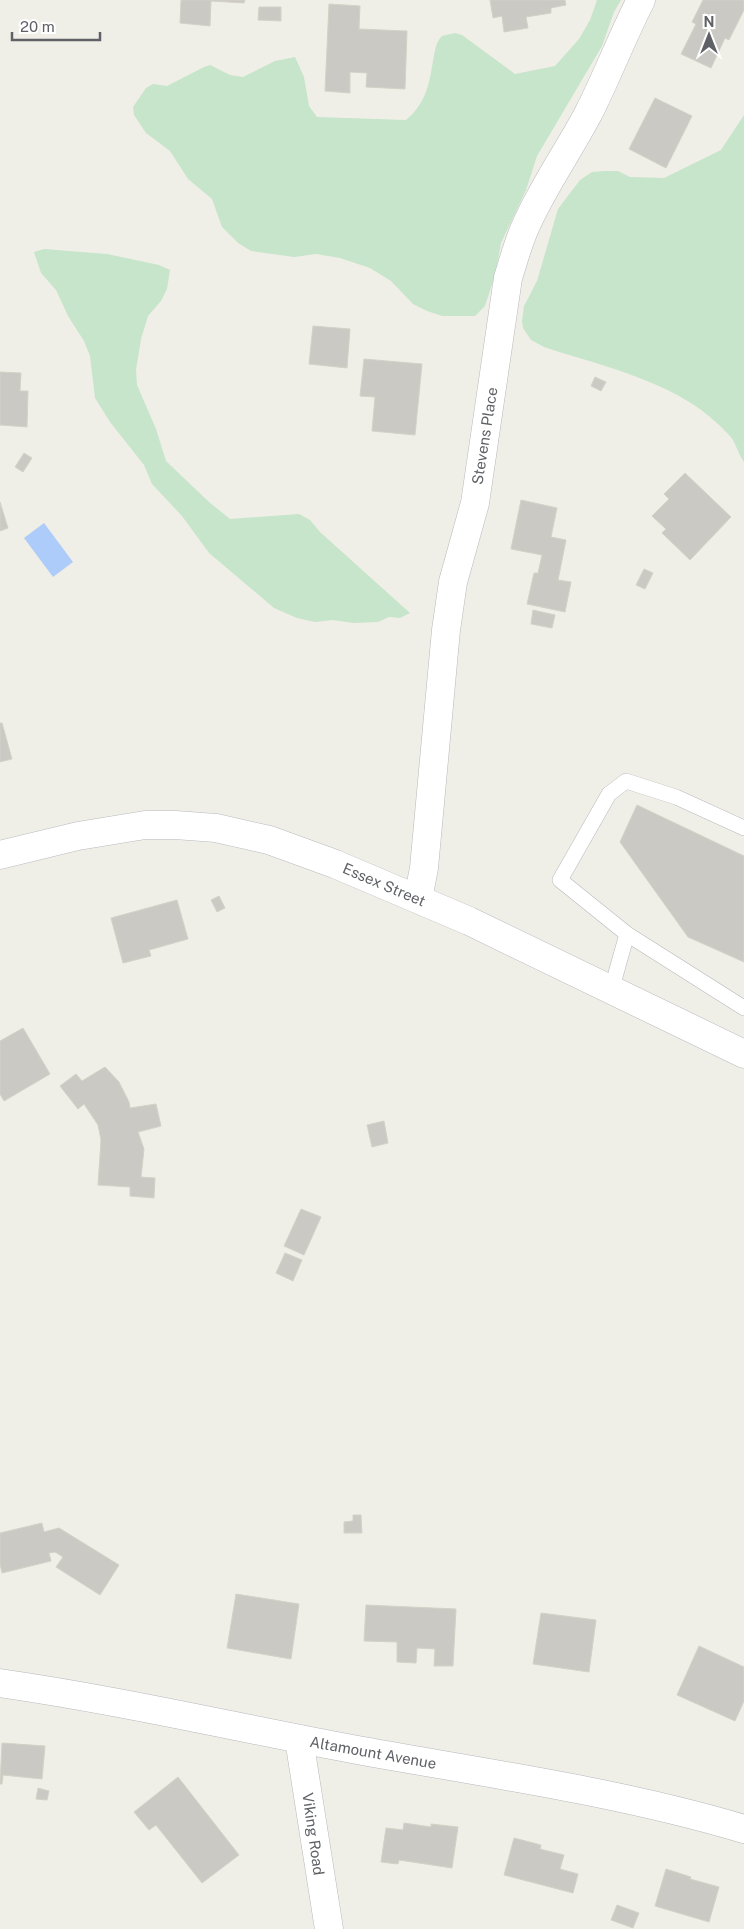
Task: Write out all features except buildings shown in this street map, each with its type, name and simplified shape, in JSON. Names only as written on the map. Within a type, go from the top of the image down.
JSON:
[{"type":"street","name":"Stevens Place","points":[[418,899],[424,868],[446,630],[453,582],[475,503],[508,278],[527,221],[571,146],[605,80],[641,0]]},
{"type":"street","name":"Essex Street","points":[[0,856],[78,836],[145,825],[216,828],[238,832],[297,849],[418,899],[541,955],[611,991],[744,1054]]},
{"type":"street","name":"Altamount Avenue","points":[[0,1683],[56,1691],[299,1739],[563,1787],[652,1806],[744,1830]]},
{"type":"street","name":"Viking Road","points":[[299,1739],[328,1929]]},
{"type":"lane","points":[[744,828],[676,797],[626,781],[608,794],[560,880],[627,934],[744,1008]]},
{"type":"lane","points":[[611,991],[627,934]]},
{"type":"green space","points":[[597,0],[621,0],[614,12],[602,46],[537,156],[526,190],[501,243],[496,272],[485,306],[475,316],[442,316],[427,311],[413,304],[391,281],[370,268],[340,258],[316,254],[294,257],[251,251],[238,243],[222,227],[212,199],[188,179],[170,151],[146,133],[134,115],[133,107],[146,88],[153,84],[167,86],[210,65],[230,75],[243,77],[275,61],[295,57],[304,77],[309,106],[317,117],[406,120],[418,108],[425,94],[436,48],[442,36],[455,33],[462,35],[515,74],[555,66],[579,39],[590,20]]},
{"type":"green space","points":[[744,115],[744,462],[729,435],[690,402],[643,379],[544,347],[531,340],[523,328],[522,321],[524,306],[537,281],[558,209],[580,180],[592,172],[605,171],[618,171],[630,177],[664,178],[721,150]]},
{"type":"green space","points":[[44,249],[107,254],[159,265],[170,270],[167,289],[161,301],[148,316],[141,339],[136,370],[137,385],[156,429],[166,461],[209,502],[230,519],[299,514],[310,520],[320,532],[410,613],[400,618],[389,617],[378,622],[353,623],[333,620],[315,622],[297,618],[274,608],[209,553],[182,516],[152,484],[144,465],[110,422],[95,398],[90,356],[84,341],[68,316],[56,290],[41,273],[34,252]]},
{"type":"water","points":[[44,523],[73,562],[53,577],[24,538]]}]
